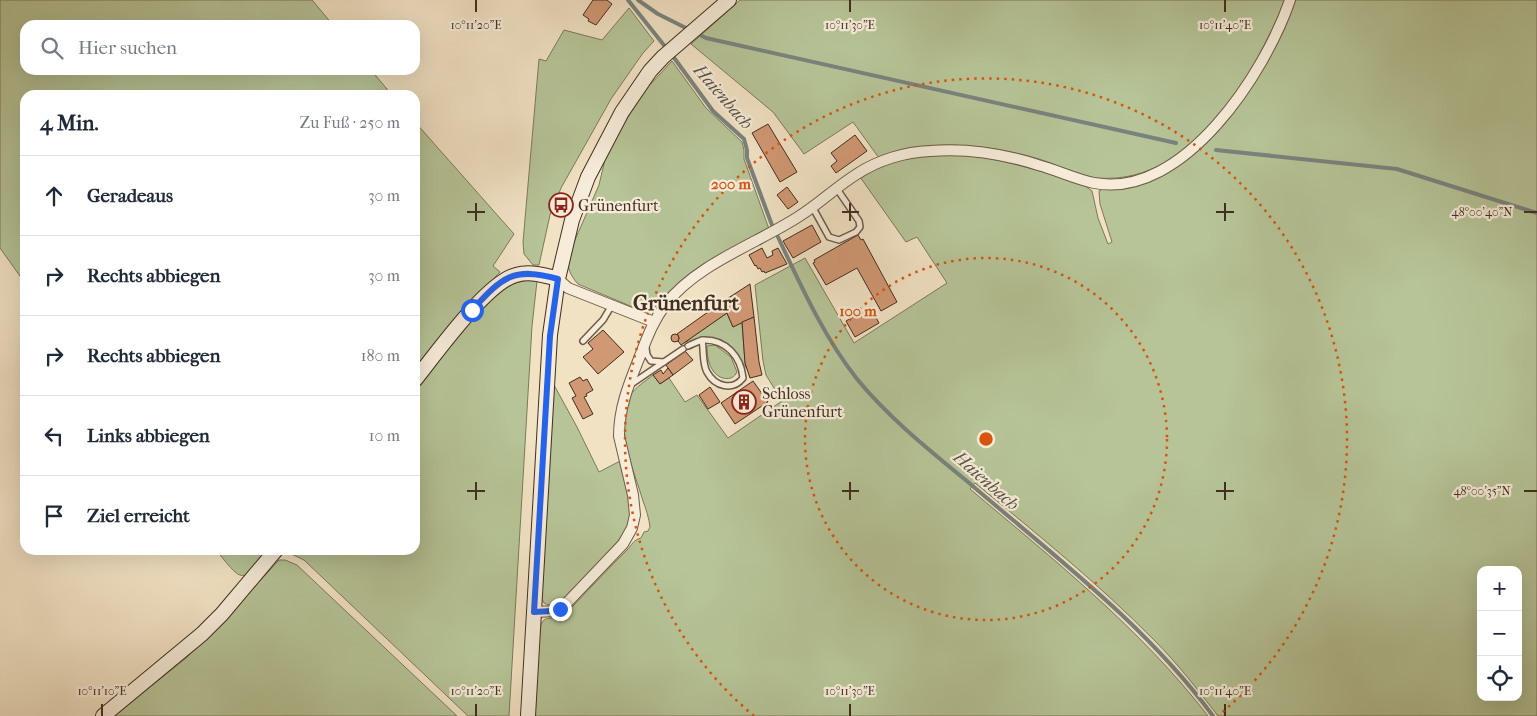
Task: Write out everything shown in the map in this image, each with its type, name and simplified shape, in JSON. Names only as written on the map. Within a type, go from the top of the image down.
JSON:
[{"type":"street","points":[[528,716],[550,336],[558,279],[568,232],[588,177],[622,112],[650,71],[663,56],[729,0]]},
{"type":"street","points":[[534,612],[557,611],[563,607],[627,540],[635,515],[633,495],[619,436],[621,411],[645,341],[654,322],[667,302],[699,274],[813,208],[858,173],[888,159],[907,154],[930,151],[958,151],[1005,156],[1095,183],[1114,184],[1143,178],[1172,163],[1203,140],[1216,126],[1245,88],[1268,52],[1290,0]]},
{"type":"street","points":[[420,374],[472,310],[502,281],[525,273],[541,274],[558,279],[568,288],[654,322]]},
{"type":"street","points":[[103,716],[202,634],[222,614],[272,555]]},
{"type":"lane","points":[[813,208],[828,237],[840,240],[856,232],[860,227],[859,221],[837,189]]},
{"type":"lane","points":[[583,341],[603,320],[612,305]]},
{"type":"lane","points":[[628,387],[686,347],[702,340],[724,344],[730,349],[740,363],[742,370],[743,378],[738,384],[723,386],[711,379],[706,372],[702,340]]},
{"type":"lane","points":[[645,341],[647,354],[652,361],[664,362]]},
{"type":"green space","points":[[0,0],[312,0],[329,20],[20,20],[20,75],[375,75],[388,90],[20,90],[20,276],[0,248]]},
{"type":"green space","points":[[740,0],[1285,0],[1255,63],[1235,94],[1212,123],[1187,148],[1157,167],[1125,177],[1089,177],[1076,174],[1039,159],[980,147],[949,145],[914,148],[879,158],[853,122],[804,154],[773,112],[691,44]]},
{"type":"green space","points":[[1294,0],[1537,0],[1537,716],[1218,716],[1172,659],[1134,620],[1067,559],[975,483],[970,489],[1125,624],[1182,684],[1208,716],[534,716],[539,630],[544,620],[561,615],[569,609],[634,541],[641,538],[650,527],[627,449],[625,435],[626,408],[630,396],[635,390],[653,375],[660,384],[669,378],[685,402],[697,395],[728,438],[782,401],[766,375],[755,285],[805,258],[854,343],[947,283],[917,237],[906,242],[860,177],[888,163],[913,157],[937,155],[963,155],[988,158],[1037,170],[1085,186],[1092,191],[1098,218],[1108,244],[1112,242],[1100,204],[1099,191],[1103,189],[1133,187],[1162,176],[1188,159],[1212,138],[1234,113],[1269,57]]},
{"type":"green space","points":[[629,8],[654,41],[643,53],[611,99],[561,188],[550,215],[539,265],[533,265],[524,254],[523,242],[539,59],[546,61],[564,30],[602,40]]},
{"type":"green space","points":[[672,61],[706,108],[742,142],[744,159],[769,229],[684,279],[658,306],[643,310],[578,284],[570,271],[568,256],[599,185],[606,155],[624,123],[648,87]]},
{"type":"green space","points":[[420,128],[514,234],[493,266],[500,272],[474,300],[420,366]]},
{"type":"green space","points":[[524,281],[537,281],[532,326],[509,716],[468,716],[304,560],[294,555],[420,555],[420,383],[485,303],[506,287]]},
{"type":"green space","points":[[727,313],[733,327],[742,322],[747,369],[729,346],[722,341],[707,338],[685,342]]},
{"type":"green space","points":[[715,345],[731,357],[737,372],[732,378],[728,379],[717,375],[711,367],[707,346]]},
{"type":"green space","points":[[554,385],[599,472],[620,461],[628,492],[630,514],[626,530],[610,551],[562,600],[551,605],[544,603],[541,597]]},
{"type":"green space","points":[[220,555],[265,555],[247,574],[242,576],[232,569]]},
{"type":"green space","points":[[279,560],[285,560],[297,565],[457,716],[114,716],[186,658],[215,630]]},
{"type":"building","points":[[593,0],[607,0],[612,4],[596,25],[588,21],[589,19],[583,15]]},
{"type":"building","points":[[768,124],[797,172],[780,182],[752,133]]},
{"type":"building","points":[[855,135],[867,151],[836,173],[831,166],[837,161],[831,153]]},
{"type":"building","points":[[787,187],[798,202],[788,209],[777,195]]},
{"type":"building","points":[[812,225],[821,242],[793,258],[783,241]]},
{"type":"building","points":[[858,235],[861,240],[863,239],[897,302],[881,311],[857,268],[826,285],[813,263],[815,262],[814,260]]},
{"type":"building","points":[[762,248],[767,258],[773,255],[772,251],[778,248],[787,264],[765,273],[764,271],[762,272],[760,268],[758,269],[755,266],[749,255]]},
{"type":"building","points":[[750,284],[754,317],[733,327],[722,302]]},
{"type":"building","points":[[722,302],[727,313],[681,345],[677,334]]},
{"type":"building","points":[[870,307],[879,323],[855,337],[846,321]]},
{"type":"building","points":[[754,317],[762,375],[750,378],[745,363],[742,322]]},
{"type":"building","points":[[603,330],[624,352],[598,374],[583,357],[593,349],[588,343]]},
{"type":"building","points":[[675,334],[679,338],[675,342],[671,338]]},
{"type":"building","points":[[685,351],[693,360],[673,375],[666,365]]},
{"type":"building","points":[[668,368],[673,375],[660,384],[653,375],[661,370],[663,374]]},
{"type":"building","points":[[580,377],[583,381],[587,379],[593,390],[584,397],[593,414],[583,419],[572,398],[576,396],[569,383]]},
{"type":"building","name":"Schloss Grünenfurt","points":[[753,381],[768,402],[735,424],[721,403]]},
{"type":"building","points":[[710,387],[720,402],[708,409],[699,395]]},
{"type":"waterway","name":"Haienbach","points":[[628,0],[667,49]]},
{"type":"waterway","points":[[638,0],[658,14],[690,30]]},
{"type":"waterway","points":[[696,33],[706,38],[1176,143]]},
{"type":"waterway","name":"Haienbach","points":[[672,55],[713,111],[744,139],[747,158],[772,225]]},
{"type":"waterway","points":[[1216,150],[1397,169],[1537,213]]},
{"type":"waterway","name":"Haienbach","points":[[778,237],[824,329],[845,363],[869,393],[910,433],[1065,564],[1128,621],[1187,683],[1213,716]]},
{"type":"place","name":"Grünenfurt","points":[[561,205]]},
{"type":"place","name":"Schloss Grünenfurt","points":[[744,402]]},
{"type":"district","name":"Grünenfurt","points":[[686,303]]},
{"type":"route","points":[[472,310],[496,285],[509,277],[533,273],[558,279],[550,336],[534,612],[557,611],[560,609]]}]
